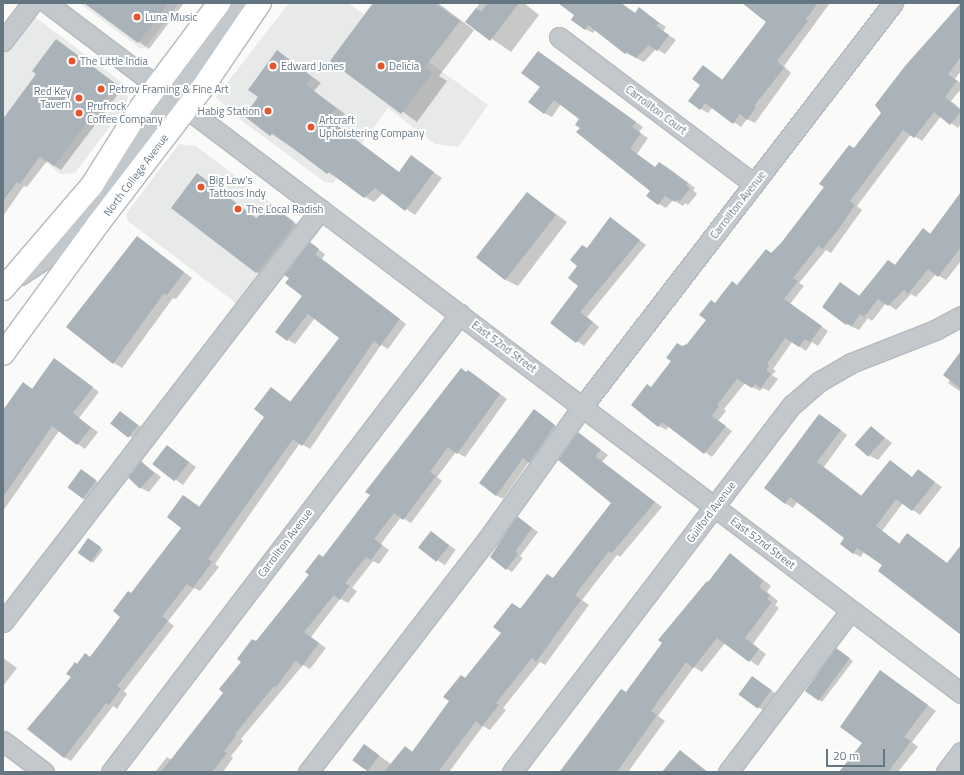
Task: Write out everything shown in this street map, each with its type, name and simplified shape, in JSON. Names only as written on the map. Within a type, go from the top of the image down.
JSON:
[{"type":"main road","name":"North College Avenue","points":[[3,354],[38,306],[172,96],[218,3]]},
{"type":"main road","name":"North College Avenue","points":[[5,286],[92,185],[172,96],[260,3]]},
{"type":"street","points":[[3,41],[32,3]]},
{"type":"street","name":"East 52nd Street","points":[[47,3],[961,693]]},
{"type":"street","name":"North College Avenue","points":[[5,286],[54,253],[242,3]]},
{"type":"street","name":"Carrollton Avenue","points":[[308,772],[491,534],[582,407],[893,3]]},
{"type":"street","name":"Carrollton Court","points":[[558,37],[754,184]]},
{"type":"street","points":[[3,622],[321,209]]},
{"type":"street","name":"North College Avenue","points":[[38,306],[54,253]]},
{"type":"street","name":"Carrollton Avenue","points":[[111,772],[460,314]]},
{"type":"street","name":"Guilford Avenue","points":[[512,772],[715,507],[780,418],[820,381],[851,363],[935,330],[961,316]]},
{"type":"street","points":[[728,772],[851,610]]},
{"type":"street","points":[[3,741],[44,772]]},
{"type":"street","points":[[946,772],[961,752]]},
{"type":"shaded area","points":[[79,3],[179,3],[145,48],[140,48]]},
{"type":"shaded area","points":[[289,3],[348,3],[488,105],[458,147],[435,144],[388,108],[333,183],[325,182],[238,118],[216,97]]},
{"type":"shaded area","points":[[31,14],[123,83],[128,97],[126,105],[75,173],[61,174],[3,130],[3,51]]},
{"type":"shaded area","points":[[179,144],[196,146],[302,227],[241,307],[128,221],[126,214]]},
{"type":"building","points":[[84,3],[168,3],[138,43]]},
{"type":"building","points":[[373,3],[435,3],[460,21],[425,67],[433,72],[401,114],[330,61]]},
{"type":"building","points":[[488,3],[519,3],[490,41],[465,22],[476,8],[481,12]]},
{"type":"building","points":[[558,3],[621,3],[635,13],[639,7],[659,23],[656,26],[669,35],[657,51],[649,45],[636,58],[627,52],[625,54],[588,25],[585,30],[571,20],[574,15]]},
{"type":"building","points":[[742,3],[818,3],[806,19],[808,21],[777,61],[784,68],[754,106],[756,107],[747,120],[740,114],[733,124],[705,103],[700,110],[688,101],[700,85],[692,79],[703,65],[722,80],[766,22]]},
{"type":"building","points":[[961,3],[961,57],[948,74],[957,81],[945,97],[961,111],[950,125],[934,112],[914,138],[903,130],[850,201],[855,205],[840,227],[823,249],[818,246],[793,278],[798,281],[784,299],[822,326],[810,342],[805,339],[799,347],[785,338],[767,364],[769,366],[766,370],[771,374],[761,388],[755,384],[752,388],[737,379],[717,405],[719,406],[712,416],[726,426],[704,454],[662,422],[658,427],[631,405],[647,384],[651,387],[671,361],[666,358],[677,343],[682,346],[687,344],[706,320],[699,315],[711,300],[715,303],[732,281],[737,285],[766,249],[771,253],[781,243],[824,187],[819,184],[849,145],[854,148],[881,113],[875,105],[905,66]]},
{"type":"building","points":[[56,39],[116,84],[54,166],[40,156],[20,184],[17,182],[3,201],[3,119],[36,74],[32,71]]},
{"type":"building","points":[[277,50],[312,77],[306,85],[336,108],[328,119],[399,172],[411,155],[434,172],[405,211],[375,188],[364,198],[329,172],[327,174],[273,133],[270,136],[244,116],[258,97],[248,90]]},
{"type":"building","points":[[538,51],[636,122],[632,127],[641,133],[630,149],[655,167],[659,162],[688,183],[686,185],[690,189],[680,201],[677,199],[675,202],[665,196],[658,205],[646,196],[650,191],[576,132],[580,128],[575,125],[579,119],[554,100],[544,114],[528,102],[540,87],[521,73]]},
{"type":"building","points":[[197,173],[256,219],[268,203],[294,222],[290,227],[292,228],[256,273],[171,208]]},
{"type":"building","points":[[527,192],[556,215],[505,280],[476,257]]},
{"type":"building","points":[[961,192],[961,247],[938,277],[928,269],[908,294],[904,290],[888,306],[878,299],[864,317],[860,314],[852,326],[847,323],[846,325],[822,307],[840,282],[859,296],[888,260],[895,265],[923,228],[930,234]]},
{"type":"building","points":[[610,217],[640,240],[580,312],[593,322],[576,343],[550,323],[578,286],[568,278],[577,266],[570,260],[582,245],[587,248]]},
{"type":"building","points":[[137,236],[184,272],[167,295],[164,293],[113,364],[66,327]]},
{"type":"building","points":[[310,242],[319,249],[315,254],[400,319],[380,346],[374,341],[302,446],[293,439],[208,559],[212,562],[193,588],[187,584],[162,616],[168,621],[117,686],[121,689],[109,705],[106,703],[64,758],[27,729],[71,677],[66,674],[75,662],[77,664],[85,653],[90,657],[120,617],[113,611],[128,591],[131,593],[181,528],[167,517],[183,495],[199,507],[264,417],[254,409],[271,387],[290,402],[339,338],[308,314],[287,341],[275,332],[302,296],[285,283],[289,278],[284,275]]},
{"type":"building","points":[[961,351],[961,389],[943,375]]},
{"type":"building","points":[[54,358],[93,387],[73,413],[91,428],[77,445],[52,426],[3,497],[3,410],[23,382],[32,389]]},
{"type":"building","points":[[461,368],[466,372],[468,370],[500,394],[457,454],[448,447],[430,472],[436,476],[403,520],[394,513],[374,539],[382,545],[371,560],[366,557],[345,583],[350,586],[340,600],[334,595],[304,632],[319,643],[302,666],[296,660],[276,687],[274,686],[235,734],[236,736],[224,751],[227,753],[212,772],[161,772],[223,693],[219,689],[241,662],[237,659],[252,639],[256,641],[309,575],[305,572],[319,554],[323,557],[370,495],[365,492]]},
{"type":"building","points":[[534,409],[555,425],[529,463],[523,458],[496,496],[479,483]]},
{"type":"building","points":[[120,411],[138,425],[128,438],[110,424]]},
{"type":"building","points":[[819,414],[841,430],[817,462],[861,496],[890,460],[912,477],[918,469],[935,482],[912,511],[896,499],[876,526],[899,544],[907,533],[947,563],[961,545],[961,635],[878,571],[882,565],[857,548],[853,554],[840,544],[844,538],[790,497],[785,504],[764,488]]},
{"type":"building","points":[[871,426],[885,438],[868,457],[855,445]]},
{"type":"building","points":[[578,432],[601,450],[595,456],[655,502],[612,553],[609,551],[575,595],[581,600],[536,662],[532,658],[496,703],[499,705],[482,726],[476,721],[438,772],[384,772],[405,746],[412,752],[449,701],[443,697],[461,675],[465,678],[501,633],[493,627],[512,603],[520,609],[547,574],[553,578],[611,503],[558,460]]},
{"type":"building","points":[[167,445],[189,462],[174,481],[152,464]]},
{"type":"building","points":[[141,461],[154,473],[140,489],[127,476]]},
{"type":"building","points":[[81,469],[96,480],[83,499],[67,488]]},
{"type":"building","points":[[517,516],[532,528],[515,552],[518,554],[506,570],[490,557]]},
{"type":"building","points":[[431,531],[449,545],[436,562],[418,548]]},
{"type":"building","points":[[88,538],[101,547],[91,562],[78,553]]},
{"type":"building","points":[[730,553],[763,581],[759,587],[770,595],[767,599],[772,602],[745,638],[759,649],[749,662],[717,638],[693,668],[686,662],[651,711],[657,715],[617,772],[560,772],[621,689],[626,692],[662,643],[658,640],[707,581],[708,582]]},
{"type":"building","points":[[836,648],[850,658],[819,701],[805,691]]},
{"type":"building","points":[[880,670],[928,705],[904,737],[911,741],[888,772],[839,772],[862,743],[840,727]]},
{"type":"building","points":[[752,676],[771,690],[758,709],[738,695]]},
{"type":"building","points":[[364,744],[379,755],[368,771],[352,760]]},
{"type":"building","points":[[680,750],[707,772],[662,772]]},
{"type":"place","name":"Luna Music","points":[[137,17]]},
{"type":"place","name":"The Little India","points":[[72,61]]},
{"type":"place","name":"Edward Jones","points":[[273,66]]},
{"type":"place","name":"Delicia","points":[[381,66]]},
{"type":"place","name":"Petrov Framing & Fine Art","points":[[101,89]]},
{"type":"place","name":"Red Key Tavern","points":[[79,98]]},
{"type":"place","name":"Habig Station","points":[[268,111]]},
{"type":"place","name":"Prufrock Coffee Company","points":[[79,113]]},
{"type":"place","name":"Artcraft Upholstering Company","points":[[311,127]]},
{"type":"place","name":"Big Lew's Tattoos Indy","points":[[201,187]]},
{"type":"place","name":"The Local Radish","points":[[238,209]]}]
